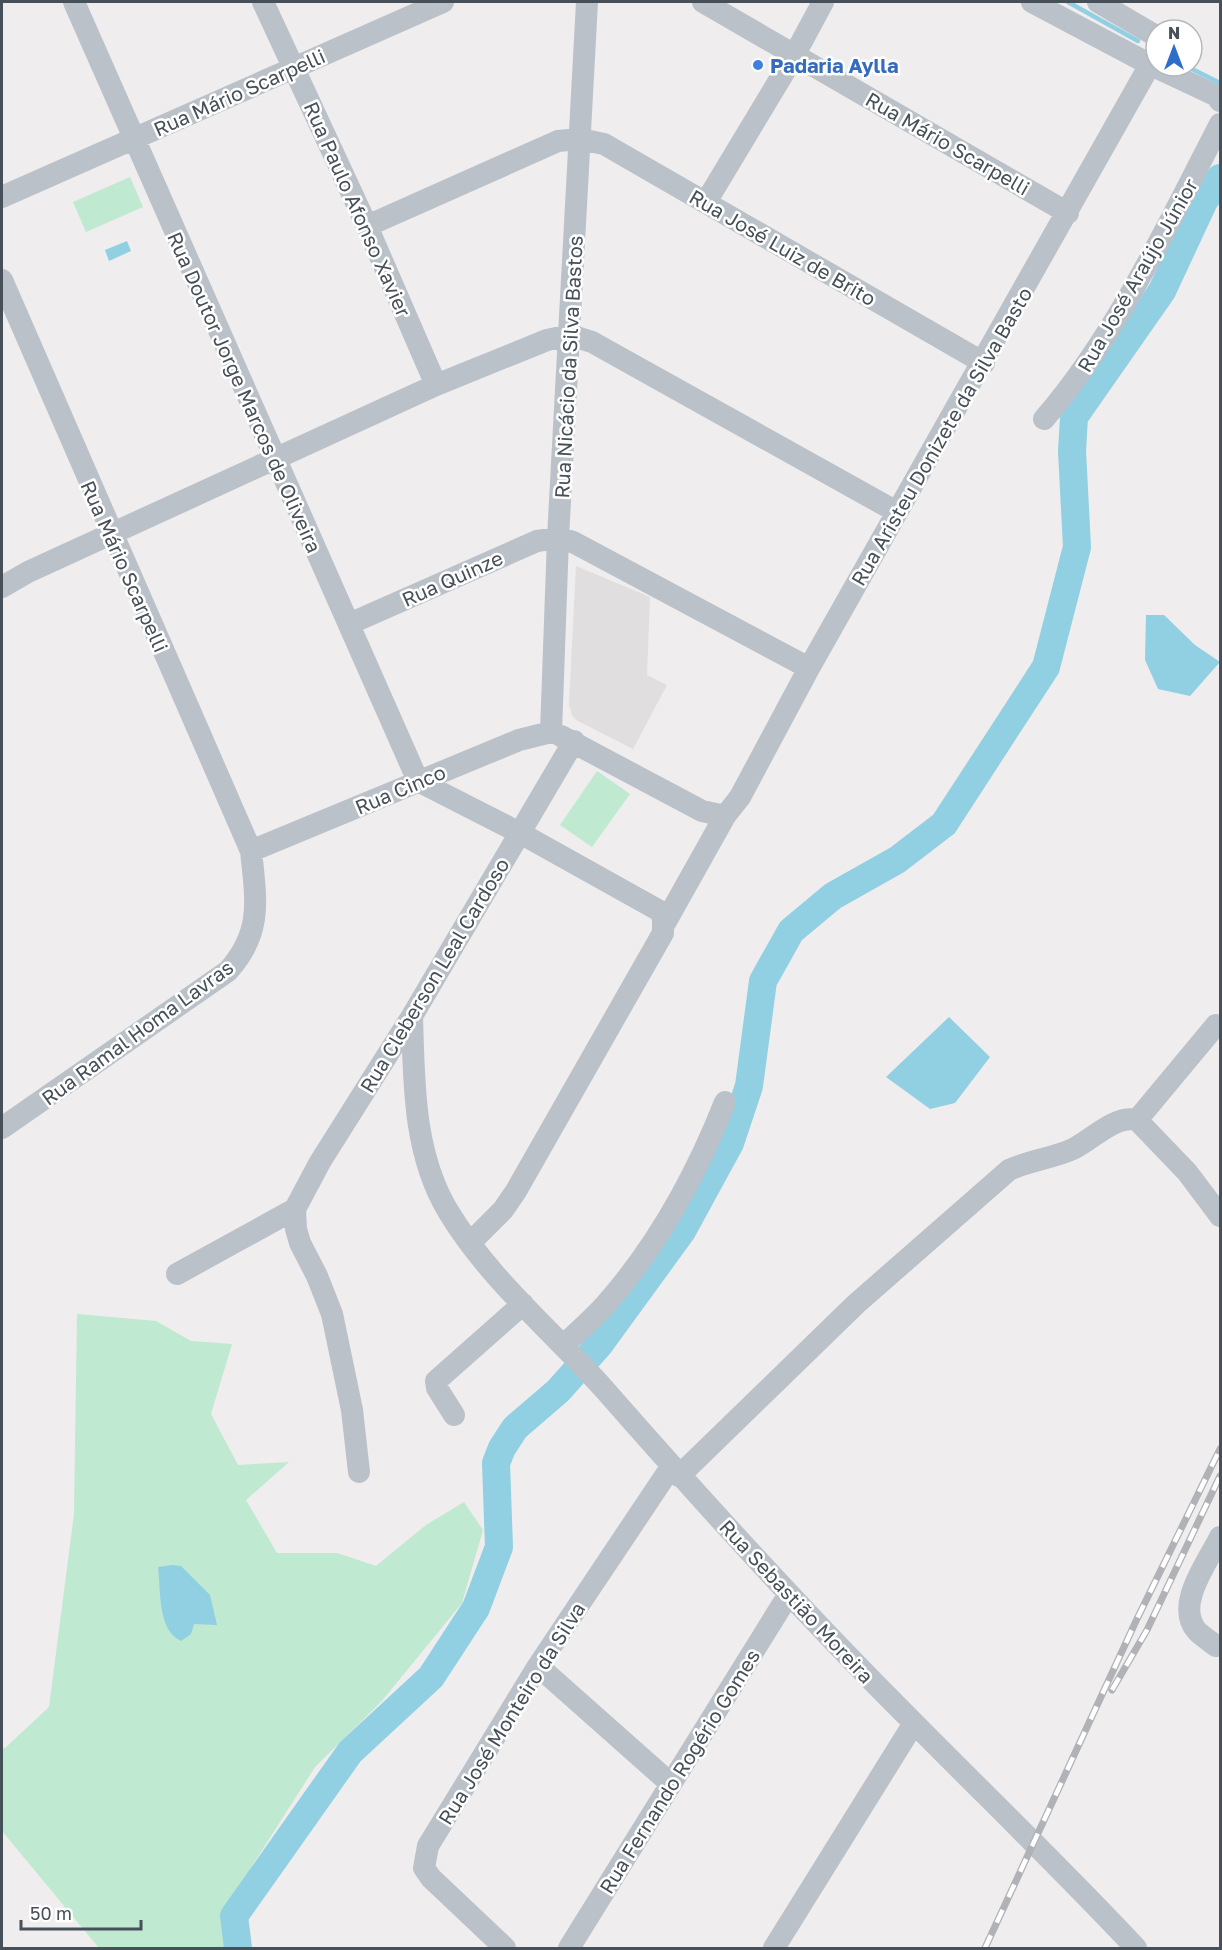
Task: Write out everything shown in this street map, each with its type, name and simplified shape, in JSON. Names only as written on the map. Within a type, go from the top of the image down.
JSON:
[{"type":"street","name":"Rua Doutor Jorge Marcos de Oliveira","points":[[74,2],[418,781]]},
{"type":"street","name":"Rua Paulo Afonso Xavier","points":[[263,2],[367,226],[436,385]]},
{"type":"street","name":"Rua Mário Scarpelli","points":[[2,197],[442,2]]},
{"type":"street","name":"Rua Nicácio da Silva Bastos","points":[[551,732],[558,538],[587,2]]},
{"type":"street","name":"Rua Mário Scarpelli","points":[[703,2],[1068,213]]},
{"type":"street","points":[[706,201],[795,54],[823,2]]},
{"type":"street","points":[[1032,2],[1144,55]]},
{"type":"street","points":[[1098,2],[1144,29]]},
{"type":"street","name":"Rua Aristeu Donizete da Silva Basto","points":[[471,1242],[503,1210],[516,1191],[663,933],[661,917],[725,816],[740,797],[809,668],[984,363],[1144,75]]},
{"type":"street","points":[[1186,78],[1221,101]]},
{"type":"street","name":"Rua José Araújo Júnior","points":[[1044,419],[1073,385],[1133,287],[1221,124]]},
{"type":"street","name":"Rua José Luiz de Brito","points":[[580,139],[604,144],[984,363]]},
{"type":"street","points":[[367,226],[558,141],[580,139]]},
{"type":"street","name":"Rua Mário Scarpelli","points":[[2,280],[251,851]]},
{"type":"street","points":[[2,587],[28,572],[275,461],[436,385],[547,340],[570,335],[592,342],[897,512]]},
{"type":"street","points":[[558,538],[573,542],[809,668]]},
{"type":"street","name":"Rua Quinze","points":[[349,624],[537,541],[558,538]]},
{"type":"street","points":[[551,732],[574,741],[702,811],[725,816]]},
{"type":"street","name":"Rua Cinco","points":[[251,851],[519,740],[551,732]]},
{"type":"street","name":"Rua Cleberson Leal Cardoso","points":[[295,1209],[320,1162],[412,1016],[574,741]]},
{"type":"street","points":[[418,781],[520,833],[661,917]]},
{"type":"street","name":"Rua Ramal Homa Lavras","points":[[2,1128],[228,971],[244,954],[254,929],[255,918],[256,898],[251,851]]},
{"type":"street","name":"Rua Sebastião Moreira","points":[[412,1016],[414,1079],[428,1167],[448,1211],[471,1242],[523,1304],[596,1380],[675,1471],[789,1594],[914,1723],[1046,1852],[1136,1948]]},
{"type":"street","points":[[1216,1025],[1137,1120],[1187,1172],[1221,1216]]},
{"type":"street","points":[[569,1352],[655,1237],[699,1162],[725,1102]]},
{"type":"street","name":"Rua José Monteiro da Silva","points":[[505,1948],[431,1878],[424,1868],[428,1846],[538,1666],[675,1471],[993,1181],[1025,1162],[1074,1148],[1121,1120],[1137,1120]]},
{"type":"street","points":[[177,1274],[295,1209],[300,1243],[317,1276],[332,1314],[352,1410],[359,1472]]},
{"type":"street","points":[[454,1415],[437,1388],[436,1381],[523,1304]]},
{"type":"street","points":[[1221,1538],[1193,1589],[1188,1613],[1196,1630],[1216,1646],[1221,1646]]},
{"type":"street","name":"Rua Fernando Rogério Gomes","points":[[569,1948],[789,1594]]},
{"type":"street","points":[[538,1666],[671,1784]]},
{"type":"street","points":[[774,1948],[914,1723]]},
{"type":"shaded area","points":[[576,566],[650,597],[647,675],[667,685],[633,749],[576,720],[572,715],[569,705]]},
{"type":"green space","points":[[130,177],[143,207],[86,232],[73,202]]},
{"type":"green space","points":[[597,771],[630,794],[592,847],[560,825]]},
{"type":"green space","points":[[77,1314],[156,1321],[191,1341],[232,1344],[211,1414],[238,1465],[289,1462],[246,1500],[277,1553],[337,1553],[376,1566],[426,1525],[464,1502],[483,1530],[462,1603],[381,1702],[315,1767],[252,1866],[225,1920],[227,1948],[99,1948],[2,1831],[2,1747],[5,1748],[49,1707],[74,1514]]},
{"type":"water","points":[[127,241],[131,251],[109,261],[105,250]]},
{"type":"water","points":[[1146,615],[1164,615],[1195,645],[1220,662],[1190,696],[1158,689],[1145,660]]},
{"type":"water","points":[[949,1017],[990,1057],[955,1103],[930,1109],[886,1077]]},
{"type":"water","points":[[181,1566],[210,1595],[217,1625],[194,1624],[191,1634],[181,1641],[173,1636],[168,1628],[160,1598],[158,1567]]},
{"type":"waterway","points":[[1068,2],[1138,41]]},
{"type":"waterway","points":[[1204,75],[1220,83]]},
{"type":"waterway","points":[[238,1948],[234,1916],[350,1752],[431,1677],[476,1608],[499,1547],[496,1463],[502,1448],[515,1428],[558,1391],[599,1345],[682,1231],[730,1143],[749,1086],[763,981],[791,931],[833,896],[897,860],[944,824],[1046,667],[1077,547],[1072,451],[1074,417],[1162,291],[1204,201],[1220,178]]},
{"type":"railway","points":[[985,1948],[1136,1621],[1220,1449]]},
{"type":"railway","points":[[1112,1690],[1147,1630],[1220,1476]]},
{"type":"place","name":"Padaria Aylla","points":[[758,65]]}]
